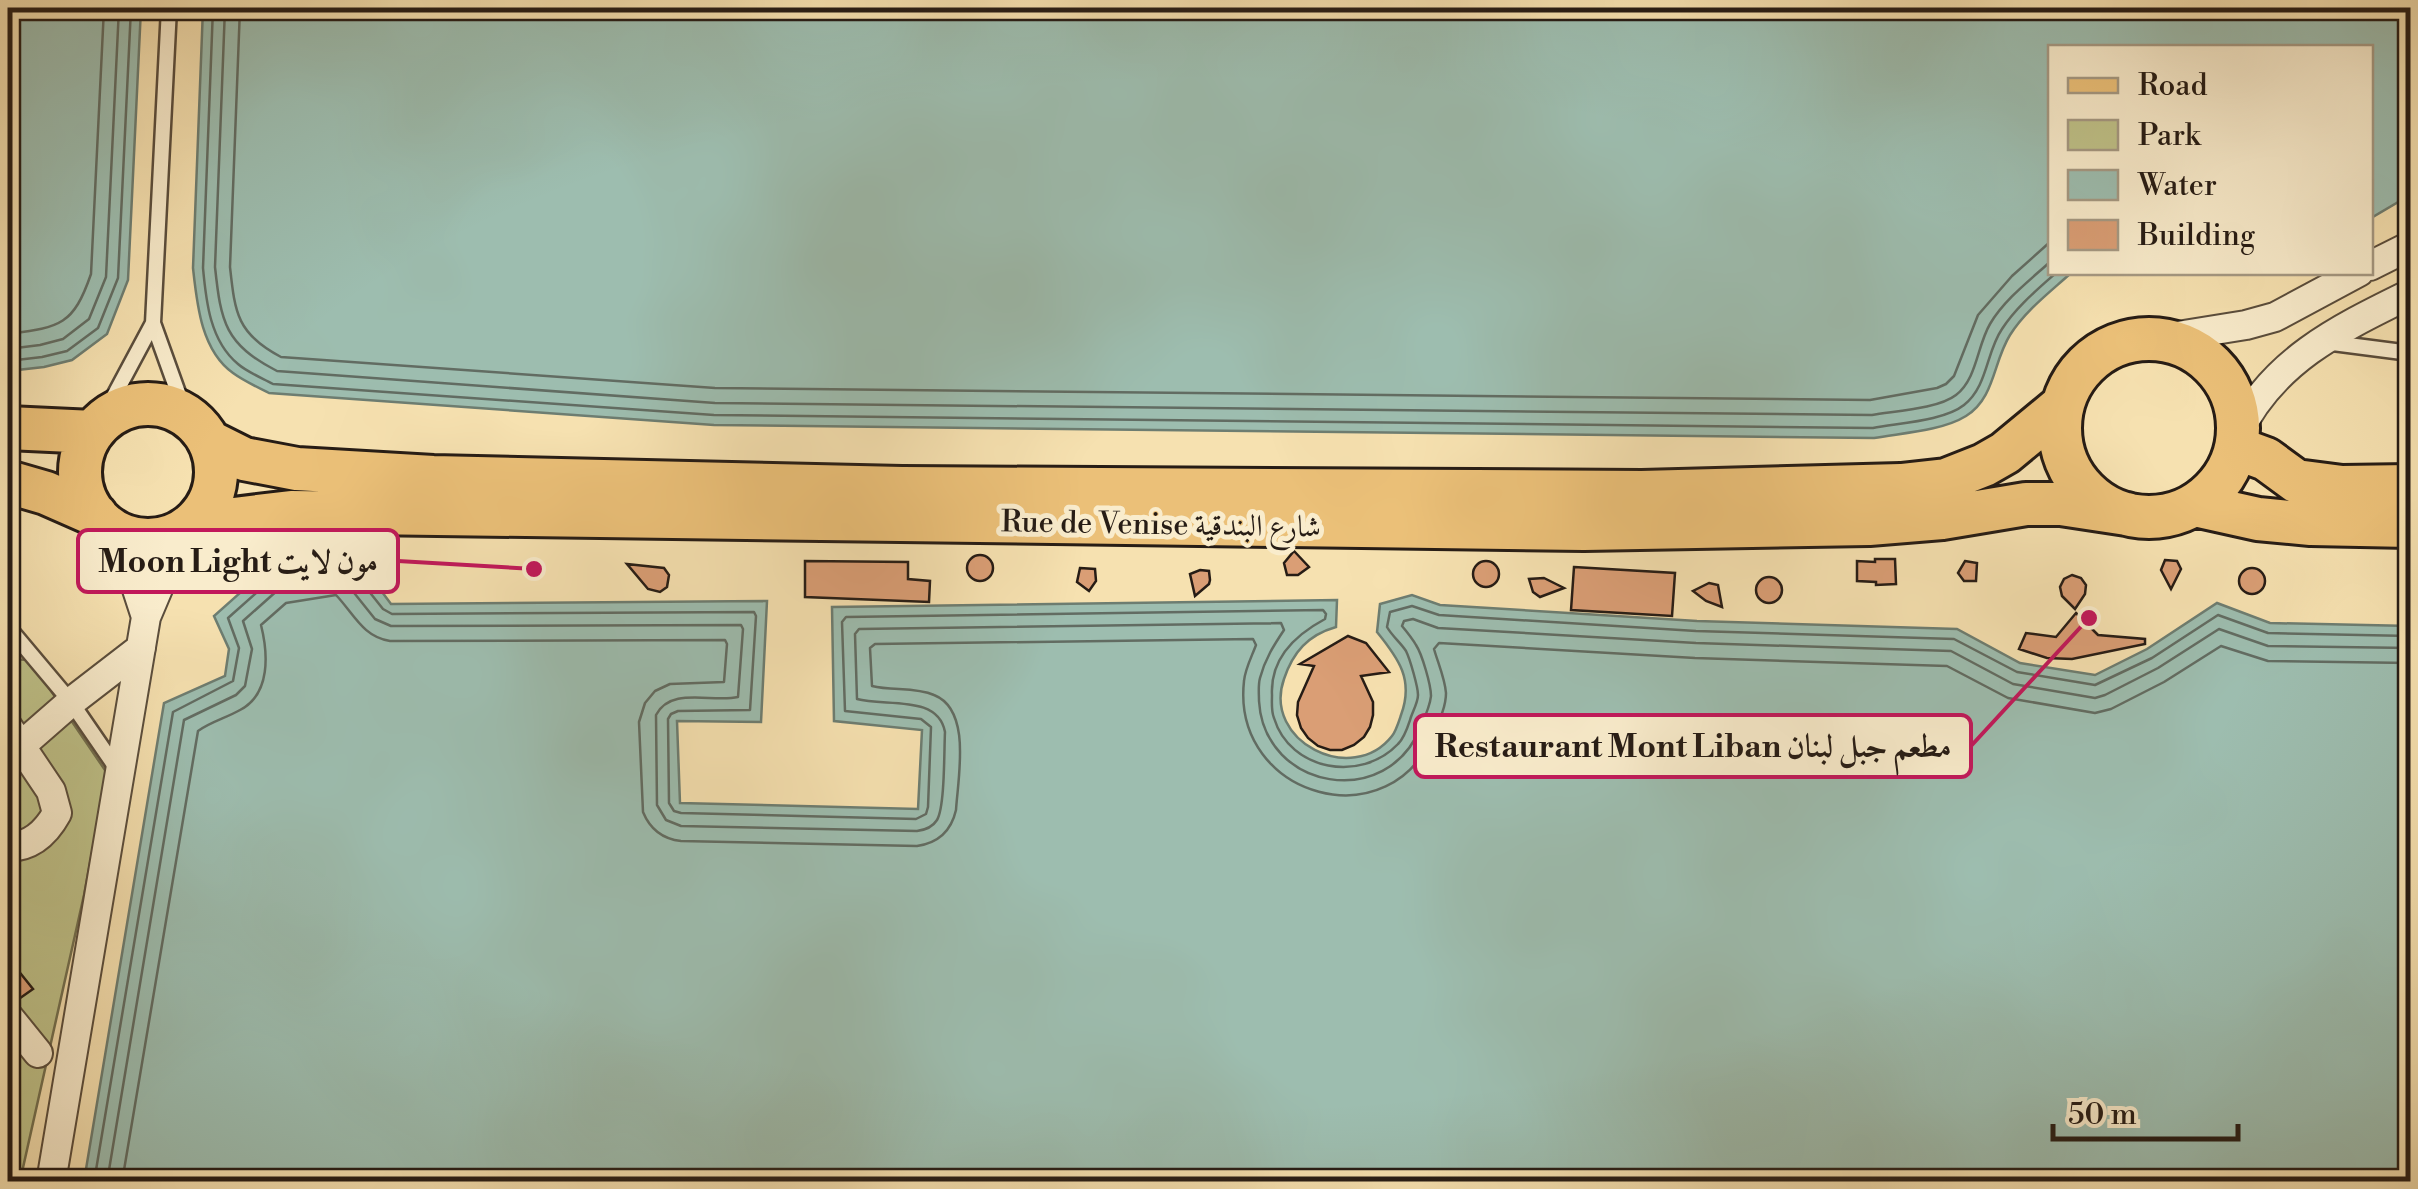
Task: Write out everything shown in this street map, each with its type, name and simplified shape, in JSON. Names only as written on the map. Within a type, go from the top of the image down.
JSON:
[{"type":"main road","points":[[2158,339],[2180,344],[2217,370],[2236,410],[2237,440],[2228,471],[2214,490],[2195,505],[2173,514],[2150,517],[2128,514],[2102,503],[2080,484],[2066,460],[2060,433],[2063,405],[2074,379],[2090,361],[2110,347],[2158,339]]},
{"type":"main road","points":[[8,482],[46,493],[98,517],[118,533],[139,540],[161,539],[187,528],[207,506],[215,486],[216,464],[198,429],[169,407],[150,403],[114,413],[96,428],[86,444],[80,474],[82,489],[98,517]]},
{"type":"main road","name":"Rue de Venise شارع البندقية","points":[[198,429],[244,459],[297,469],[433,477],[922,488],[1642,492],[1901,485],[1946,480],[2005,453],[2063,405]]},
{"type":"main road","points":[[8,428],[96,428]]},
{"type":"main road","points":[[2237,440],[2296,481],[2342,487],[2410,486]]},
{"type":"main road","name":"Rue de Venise شارع البندقية","points":[[187,528],[291,512],[1584,530],[1870,524],[1942,518],[2026,504],[2062,504],[2128,514]]},
{"type":"main road","points":[[2195,505],[2276,521],[2410,526]]},
{"type":"street","points":[[2373,264],[2410,246]]},
{"type":"street","points":[[2158,339],[2275,317],[2352,275]]},
{"type":"street","points":[[2237,440],[2247,414],[2262,392],[2287,368],[2319,342],[2410,294]]},
{"type":"street","points":[[98,517],[130,568],[146,617]]},
{"type":"street","points":[[50,1182],[146,617],[187,528]]},
{"type":"street","points":[[8,847],[23,847],[48,829],[57,813],[51,791],[12,743],[142,648]]},
{"type":"street","points":[[8,1016],[38,1054]]},
{"type":"lane","points":[[96,428],[153,323],[170,8]]},
{"type":"lane","points":[[153,323],[198,429]]},
{"type":"lane","points":[[2319,342],[2410,353]]},
{"type":"lane","points":[[8,627],[71,702],[119,772]]},
{"type":"green space","points":[[8,659],[30,660],[107,773],[20,1181],[8,1182]]},
{"type":"water","points":[[8,8],[141,8],[128,280],[107,334],[72,360],[8,371]]},
{"type":"water","points":[[203,8],[2410,8],[2410,195],[2373,217],[2373,45],[2048,45],[2048,275],[2069,275],[2016,326],[1976,408],[1945,425],[1874,438],[714,425],[269,393],[237,376],[214,352],[202,325],[193,268]]},
{"type":"water","points":[[353,553],[391,604],[767,601],[761,722],[677,721],[680,803],[918,809],[922,730],[834,721],[832,607],[1337,600],[1336,627],[1317,635],[1297,653],[1284,679],[1281,701],[1286,721],[1298,738],[1334,757],[1355,757],[1375,751],[1392,736],[1405,702],[1405,680],[1398,661],[1377,632],[1380,604],[1412,595],[1440,605],[1697,621],[1957,629],[2020,663],[2095,675],[2147,649],[2217,603],[2270,623],[2410,626],[2410,1181],[84,1181],[164,703],[225,676],[229,649],[214,616],[268,568]]},
{"type":"building","points":[[1294,551],[1309,567],[1298,575],[1287,575],[1284,563]]},
{"type":"building","points":[[980,555],[989,559],[993,568],[989,577],[980,581],[971,577],[967,568],[971,559]]},
{"type":"building","points":[[1895,559],[1896,584],[1857,581],[1857,561]]},
{"type":"building","points":[[2165,560],[2177,561],[2181,569],[2171,589],[2161,570]]},
{"type":"building","points":[[805,561],[908,562],[908,579],[930,581],[929,602],[805,597]]},
{"type":"building","points":[[1486,561],[1495,565],[1499,574],[1495,583],[1486,587],[1477,583],[1473,574],[1477,565]]},
{"type":"building","points":[[1965,561],[1977,563],[1976,581],[1964,581],[1958,573]]},
{"type":"building","points":[[627,564],[664,568],[669,575],[667,587],[660,592],[648,589]]},
{"type":"building","points":[[1574,567],[1675,573],[1672,616],[1571,610]]},
{"type":"building","points":[[1080,568],[1095,569],[1096,581],[1089,591],[1077,582]]},
{"type":"building","points":[[2252,568],[2261,572],[2265,581],[2261,590],[2252,594],[2243,590],[2239,581],[2243,572]]},
{"type":"building","points":[[1209,571],[1210,580],[1195,596],[1190,574]]},
{"type":"building","points":[[2072,575],[2086,585],[2075,609],[2062,596],[2060,587]]},
{"type":"building","points":[[1769,577],[1778,581],[1782,590],[1778,599],[1769,603],[1760,599],[1756,590],[1760,581]]},
{"type":"building","points":[[1544,578],[1564,588],[1540,597],[1533,592],[1529,579]]},
{"type":"building","points":[[1709,583],[1718,585],[1722,607],[1693,591]]},
{"type":"building","points":[[2076,613],[2098,635],[2145,639],[2145,644],[2072,659],[2047,658],[2019,649],[2026,633],[2056,637]]},
{"type":"building","points":[[1348,636],[1366,643],[1389,672],[1361,676],[1373,702],[1370,727],[1354,745],[1330,750],[1318,746],[1301,728],[1298,702],[1314,666],[1300,664]]},
{"type":"building","points":[[21,974],[33,989],[16,1001],[8,999],[8,984]]},
{"type":"place","name":"Moon Light مون لايت","points":[[534,569]]},
{"type":"place","name":"Restaurant Mont Liban مطعم جبل لبنان","points":[[2089,618]]}]
